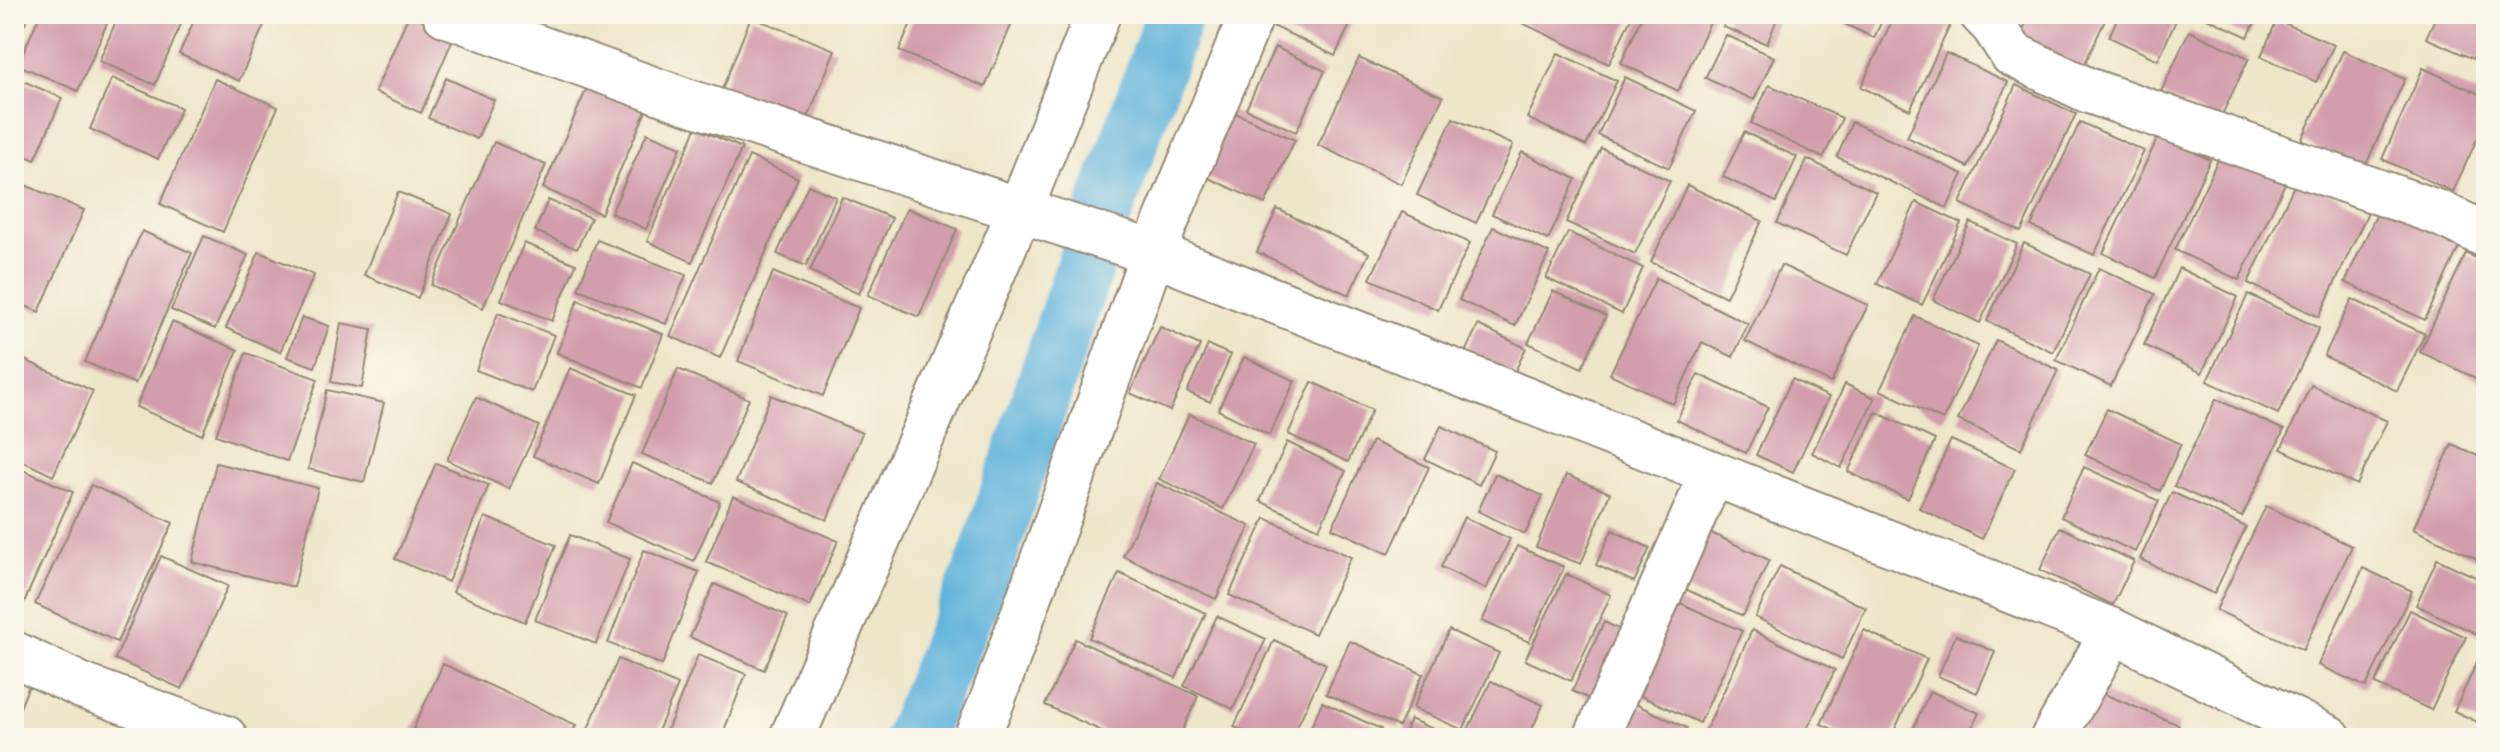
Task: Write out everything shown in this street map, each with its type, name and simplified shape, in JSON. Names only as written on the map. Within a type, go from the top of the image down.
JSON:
[{"type":"street","points":[[445,14],[683,100],[1140,249],[2113,631],[2329,738]]},
{"type":"street","points":[[792,738],[1033,215],[1098,14]]},
{"type":"street","points":[[976,738],[991,704],[1140,249],[1252,14]]},
{"type":"street","points":[[1982,14],[2012,54],[2087,90],[2439,213],[2486,235]]},
{"type":"street","points":[[1596,738],[1712,474]]},
{"type":"street","points":[[2053,738],[2113,631]]},
{"type":"street","points":[[14,654],[82,686],[225,738]]},
{"type":"building","points":[[14,14],[29,14],[14,48]]},
{"type":"building","points":[[40,14],[111,14],[78,91],[18,65]]},
{"type":"building","points":[[119,14],[177,14],[184,17],[155,85],[99,61]]},
{"type":"building","points":[[197,14],[269,14],[239,81],[179,54]]},
{"type":"building","points":[[409,14],[456,32],[421,113],[375,92]]},
{"type":"building","points":[[915,14],[1016,14],[985,87],[899,51]]},
{"type":"building","points":[[1278,14],[1355,14],[1335,56],[1273,26]]},
{"type":"building","points":[[1503,14],[1633,14],[1609,64]]},
{"type":"building","points":[[1643,14],[1714,14],[1678,91],[1621,63]]},
{"type":"building","points":[[1728,14],[1779,14],[1767,44],[1723,27]]},
{"type":"building","points":[[1824,14],[1885,14],[1874,38]]},
{"type":"building","points":[[1895,14],[1947,14],[1954,17],[1910,110],[1861,87]]},
{"type":"building","points":[[2030,14],[2108,14],[2081,72],[2017,42]]},
{"type":"building","points":[[2119,14],[2179,14],[2158,60],[2109,37]]},
{"type":"building","points":[[2198,14],[2259,14],[2248,37]]},
{"type":"building","points":[[2437,14],[2486,14],[2486,50],[2480,62],[2426,38]]},
{"type":"building","points":[[751,17],[835,50],[805,125],[721,92]]},
{"type":"building","points":[[2277,20],[2334,45],[2316,82],[2261,56]]},
{"type":"building","points":[[2189,31],[2249,58],[2219,121],[2160,94]]},
{"type":"building","points":[[1726,35],[1774,57],[1754,100],[1705,78]]},
{"type":"building","points":[[1275,47],[1325,71],[1296,132],[1246,109]]},
{"type":"building","points":[[2343,51],[2405,79],[2364,169],[2301,141]]},
{"type":"building","points":[[1558,53],[1617,81],[1586,146],[1527,118]]},
{"type":"building","points":[[1946,53],[2008,82],[1968,167],[1907,137]]},
{"type":"building","points":[[1359,58],[1443,97],[1401,184],[1318,145]]},
{"type":"building","points":[[2423,68],[2486,97],[2486,119],[2453,192],[2382,159]]},
{"type":"building","points":[[14,77],[62,98],[35,160],[14,151]]},
{"type":"building","points":[[1625,77],[1696,111],[1669,168],[1598,135]]},
{"type":"building","points":[[112,78],[181,108],[158,159],[90,129]]},
{"type":"building","points":[[446,78],[494,100],[477,139],[428,118]]},
{"type":"building","points":[[215,79],[278,107],[223,232],[160,204]]},
{"type":"building","points":[[590,81],[648,106],[601,214],[543,188]]},
{"type":"building","points":[[1769,85],[1842,118],[1823,158],[1751,123]]},
{"type":"building","points":[[2016,85],[2076,114],[2021,232],[1960,203]]},
{"type":"building","points":[[1229,110],[1295,140],[1265,204],[1200,174]]},
{"type":"building","points":[[1453,118],[1513,145],[1476,223],[1417,195]]},
{"type":"building","points":[[1852,122],[1963,174],[1947,208],[1837,157]]},
{"type":"building","points":[[2080,122],[2144,151],[2094,255],[2031,226]]},
{"type":"building","points":[[696,128],[742,148],[692,262],[647,241]]},
{"type":"building","points":[[1744,132],[1797,157],[1776,202],[1723,177]]},
{"type":"building","points":[[647,133],[681,147],[646,229],[611,213]]},
{"type":"building","points":[[2159,135],[2210,160],[2155,278],[2103,253]]},
{"type":"building","points":[[494,142],[546,165],[483,308],[431,285]]},
{"type":"building","points":[[2224,147],[2288,177],[2239,280],[2175,250]]},
{"type":"building","points":[[1601,148],[1670,181],[1635,254],[1566,222]]},
{"type":"building","points":[[1522,152],[1576,179],[1548,240],[1492,214]]},
{"type":"building","points":[[749,156],[798,178],[720,358],[670,336]]},
{"type":"building","points":[[1807,159],[1876,192],[1846,255],[1777,223]]},
{"type":"building","points":[[2298,177],[2369,210],[2319,317],[2248,283]]},
{"type":"building","points":[[25,185],[84,210],[39,312],[14,301],[14,211]]},
{"type":"building","points":[[808,185],[836,197],[806,266],[777,254]]},
{"type":"building","points":[[1687,185],[1762,221],[1726,297],[1651,262]]},
{"type":"building","points":[[398,192],[452,214],[418,298],[364,275]]},
{"type":"building","points":[[842,197],[892,218],[859,294],[810,271]]},
{"type":"building","points":[[548,200],[591,218],[577,249],[535,231]]},
{"type":"building","points":[[1916,202],[1961,223],[1922,305],[1877,284]]},
{"type":"building","points":[[2381,205],[2461,243],[2425,320],[2345,282]]},
{"type":"building","points":[[907,208],[957,229],[919,317],[868,295]]},
{"type":"building","points":[[1277,209],[1369,253],[1349,295],[1257,252]]},
{"type":"building","points":[[1402,212],[1470,243],[1438,310],[1370,279]]},
{"type":"building","points":[[1970,222],[2017,244],[1980,323],[1933,300]]},
{"type":"building","points":[[1493,227],[1549,253],[1515,326],[1459,300]]},
{"type":"building","points":[[142,231],[192,253],[135,384],[85,362]]},
{"type":"building","points":[[1568,232],[1643,268],[1622,314],[1546,278]]},
{"type":"building","points":[[204,236],[248,255],[215,329],[171,310]]},
{"type":"building","points":[[597,240],[686,275],[666,324],[578,289]]},
{"type":"building","points":[[524,243],[576,264],[552,321],[501,300]]},
{"type":"building","points":[[2024,243],[2090,274],[2053,352],[1987,321]]},
{"type":"building","points":[[259,252],[314,275],[280,352],[226,328]]},
{"type":"building","points":[[2466,253],[2486,263],[2484,382],[2420,352]]},
{"type":"building","points":[[1781,265],[1868,305],[1831,383],[1745,341]]},
{"type":"building","points":[[2099,268],[2155,294],[2111,386],[2056,360]]},
{"type":"building","points":[[2179,268],[2238,297],[2202,373],[2144,345]]},
{"type":"building","points":[[773,272],[859,308],[823,396],[738,361]]},
{"type":"building","points":[[1656,278],[1748,324],[1733,357],[1702,342],[1673,404],[1610,374]]},
{"type":"building","points":[[1553,291],[1606,316],[1582,368],[1528,343]]},
{"type":"building","points":[[2248,294],[2319,328],[2278,414],[2207,381]]},
{"type":"building","points":[[2352,299],[2425,334],[2397,391],[2324,356]]},
{"type":"building","points":[[578,300],[663,334],[642,388],[557,353]]},
{"type":"building","points":[[498,313],[554,335],[532,392],[476,370]]},
{"type":"building","points":[[1915,316],[1978,346],[1943,420],[1880,390]]},
{"type":"building","points":[[302,317],[329,326],[315,367],[287,357]]},
{"type":"building","points":[[172,322],[238,350],[202,435],[136,407]]},
{"type":"building","points":[[341,323],[372,329],[362,388],[331,382]]},
{"type":"building","points":[[1478,325],[1526,348],[1499,405],[1451,382]]},
{"type":"building","points":[[1160,327],[1200,345],[1170,411],[1130,393]]},
{"type":"building","points":[[1996,340],[2058,370],[2021,449],[1958,420]]},
{"type":"building","points":[[1208,345],[1231,355],[1210,402],[1187,392]]},
{"type":"building","points":[[246,353],[318,379],[287,461],[216,435]]},
{"type":"building","points":[[16,356],[93,391],[53,476],[14,457]]},
{"type":"building","points":[[1244,357],[1295,381],[1269,435],[1218,410]]},
{"type":"building","points":[[570,368],[636,395],[599,484],[533,456]]},
{"type":"building","points":[[678,369],[749,399],[713,483],[642,454]]},
{"type":"building","points":[[1698,374],[1768,407],[1746,453],[1677,420]]},
{"type":"building","points":[[1792,379],[1829,397],[1793,472],[1756,455]]},
{"type":"building","points":[[1312,382],[1372,410],[1348,462],[1288,434]]},
{"type":"building","points":[[1845,384],[1875,398],[1841,468],[1812,453]]},
{"type":"building","points":[[2311,385],[2387,421],[2357,485],[2281,449]]},
{"type":"building","points":[[327,390],[384,403],[364,482],[308,469]]},
{"type":"building","points":[[771,395],[862,433],[827,520],[736,482]]},
{"type":"building","points":[[476,397],[539,426],[509,489],[447,460]]},
{"type":"building","points":[[2216,399],[2284,430],[2242,517],[2174,486]]},
{"type":"building","points":[[2107,409],[2181,444],[2160,491],[2085,455]]},
{"type":"building","points":[[1876,412],[1935,440],[1908,499],[1848,472]]},
{"type":"building","points":[[1189,414],[1254,444],[1223,509],[1159,479]]},
{"type":"building","points":[[1441,426],[1495,451],[1479,485],[1425,459]]},
{"type":"building","points":[[1951,440],[2015,469],[1982,539],[1919,508]]},
{"type":"building","points":[[1372,441],[1429,467],[1389,554],[1332,528]]},
{"type":"building","points":[[1287,442],[1346,471],[1319,529],[1260,501]]},
{"type":"building","points":[[2452,444],[2486,460],[2486,563],[2413,529]]},
{"type":"building","points":[[216,463],[318,488],[294,587],[192,562]]},
{"type":"building","points":[[436,463],[489,485],[448,582],[395,559]]},
{"type":"building","points":[[632,463],[720,502],[694,561],[606,522]]},
{"type":"building","points":[[14,466],[73,492],[14,625]]},
{"type":"building","points":[[2084,467],[2159,501],[2135,552],[2061,517]]},
{"type":"building","points":[[1495,474],[1543,496],[1525,534],[1478,511]]},
{"type":"building","points":[[1566,475],[1610,493],[1581,564],[1536,547]]},
{"type":"building","points":[[1157,483],[1250,526],[1216,599],[1123,556]]},
{"type":"building","points":[[91,485],[173,523],[117,642],[35,604]]},
{"type":"building","points":[[2172,492],[2246,527],[2214,594],[2140,559]]},
{"type":"building","points":[[733,496],[838,541],[810,606],[706,562]]},
{"type":"building","points":[[2266,506],[2352,546],[2303,650],[2216,610]]},
{"type":"building","points":[[485,517],[556,545],[525,622],[453,592]]},
{"type":"building","points":[[1464,517],[1510,539],[1486,589],[1441,567]]},
{"type":"building","points":[[1265,518],[1351,557],[1315,634],[1229,595]]},
{"type":"building","points":[[2060,527],[2134,561],[2113,605],[2040,570]]},
{"type":"building","points":[[1612,530],[1650,548],[1634,582],[1596,565]]},
{"type":"building","points":[[1709,532],[1769,560],[1743,616],[1683,588]]},
{"type":"building","points":[[570,535],[630,559],[596,644],[535,620]]},
{"type":"building","points":[[1517,546],[1564,567],[1529,642],[1482,621]]},
{"type":"building","points":[[644,550],[699,572],[662,665],[608,643]]},
{"type":"building","points":[[161,556],[228,586],[182,689],[115,659]]},
{"type":"building","points":[[2437,559],[2486,582],[2486,625],[2481,636],[2416,605]]},
{"type":"building","points":[[1780,566],[1866,608],[1842,659],[1755,617]]},
{"type":"building","points":[[2363,568],[2412,591],[2366,687],[2318,665]]},
{"type":"building","points":[[1119,573],[1206,613],[1176,678],[1089,638]]},
{"type":"building","points":[[1566,574],[1611,595],[1571,681],[1525,660]]},
{"type":"building","points":[[714,584],[788,616],[764,670],[690,637]]},
{"type":"building","points":[[1676,601],[1742,631],[1700,723],[1634,693]]},
{"type":"building","points":[[2410,610],[2466,637],[2431,710],[2375,684]]},
{"type":"building","points":[[1217,616],[1266,639],[1233,709],[1184,686]]},
{"type":"building","points":[[1604,622],[1644,641],[1612,709],[1572,691]]},
{"type":"building","points":[[1449,630],[1499,653],[1463,730],[1413,708]]},
{"type":"building","points":[[1752,630],[1835,670],[1803,738],[1703,736]]},
{"type":"building","points":[[1864,630],[1927,659],[1891,738],[1852,738],[1821,724]]},
{"type":"building","points":[[1956,635],[1995,652],[1977,693],[1938,676]]},
{"type":"building","points":[[1075,639],[1198,696],[1179,738],[1117,738],[1045,705]]},
{"type":"building","points":[[1274,640],[1326,664],[1292,738],[1258,738],[1234,727]]},
{"type":"building","points":[[1350,641],[1423,674],[1399,727],[1326,694]]},
{"type":"building","points":[[2486,644],[2486,726],[2454,711]]},
{"type":"building","points":[[698,655],[746,674],[721,738],[664,738]]},
{"type":"building","points":[[618,659],[678,685],[655,738],[584,738]]},
{"type":"building","points":[[443,664],[576,725],[570,738],[432,738],[413,729]]},
{"type":"building","points":[[14,676],[30,683],[14,722]]},
{"type":"building","points":[[1491,681],[1543,705],[1528,738],[1464,738]]},
{"type":"building","points":[[1930,691],[1979,713],[1967,738],[1909,738]]},
{"type":"building","points":[[2099,692],[2179,725],[2174,738],[2102,738],[2082,729]]},
{"type":"building","points":[[1322,702],[1381,729],[1377,738],[1306,738]]},
{"type":"building","points":[[1633,703],[1687,728],[1683,738],[1617,738]]},
{"type":"building","points":[[1410,719],[1453,738],[1402,738]]},
{"type":"waterway","points":[[913,738],[986,562],[1081,277],[1175,14]]}]
